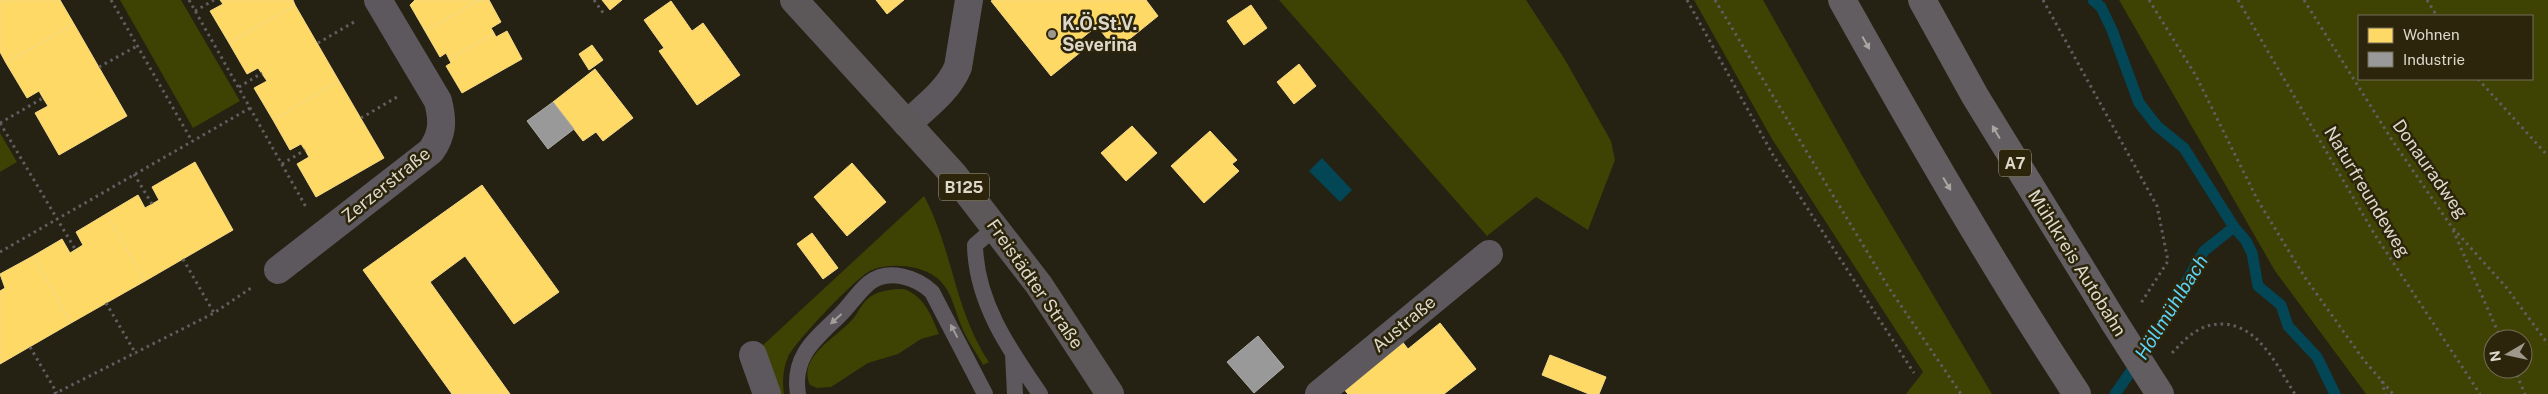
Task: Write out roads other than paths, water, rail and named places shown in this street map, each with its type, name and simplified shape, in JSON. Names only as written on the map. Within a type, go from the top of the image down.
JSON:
[{"type":"highway","points":[[1842,0],[1918,135],[2021,309],[2059,380],[2077,394]]},
{"type":"highway","name":"Mühlkreis Autobahn","points":[[1922,0],[1974,96],[2160,394]]},
{"type":"main road","name":"Freistädter Straße","points":[[794,0],[954,175],[996,227],[1039,285],[1110,394]]},
{"type":"street","points":[[907,124],[954,76],[958,67],[969,0]]},
{"type":"street","name":"Zerzerstraße","points":[[278,270],[431,151],[441,136],[442,117],[438,101],[380,3]]},
{"type":"street","name":"Austraße","points":[[1319,394],[1489,254]]},
{"type":"street","points":[[753,355],[767,394]]},
{"type":"lane","points":[[996,227],[975,245],[976,262],[985,300],[1013,354],[1040,394]]},
{"type":"lane","points":[[798,394],[797,370],[816,337],[838,318],[870,282],[894,275],[918,282],[932,292],[985,394]]},
{"type":"lane","points":[[1013,354],[1015,394]]},
{"type":"lane","points":[[1013,354],[1026,394]]},
{"type":"water","points":[[1322,158],[1352,190],[1340,202],[1309,171]]},
{"type":"waterway","points":[[2093,0],[2101,7],[2112,30],[2139,103],[2157,126],[2184,148],[2234,227],[2246,241],[2252,253],[2258,286],[2281,305],[2288,326],[2317,357],[2335,394]]},
{"type":"waterway","name":"Höllmühlbach","points":[[2115,394],[2151,343],[2204,251],[2234,227]]},
{"type":"place","name":"K.Ö.St.V. Severina","points":[[1052,34]]}]
